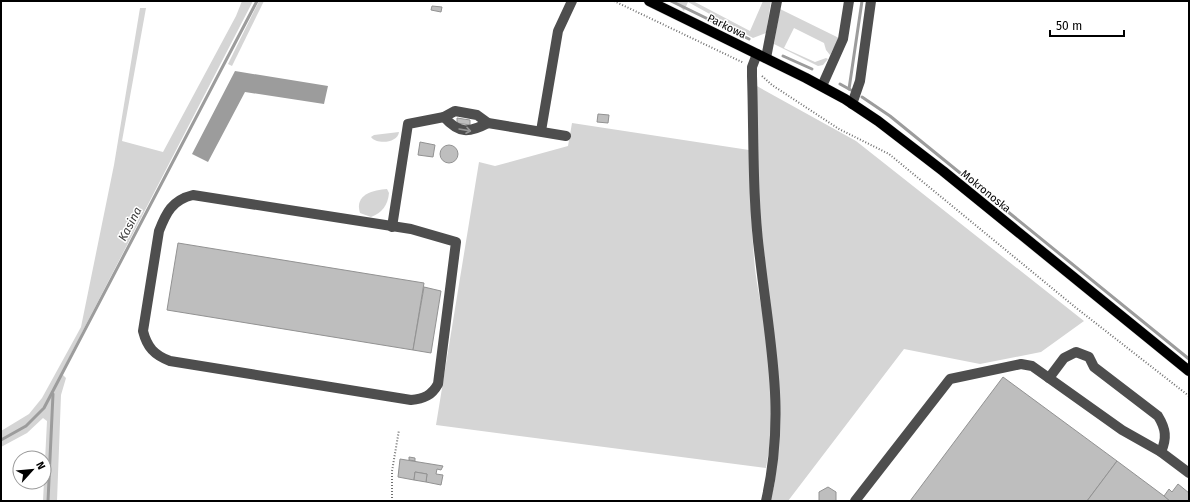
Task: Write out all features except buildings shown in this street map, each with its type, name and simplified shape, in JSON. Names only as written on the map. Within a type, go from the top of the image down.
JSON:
[{"type":"main road","name":"Parkowa","points":[[649,1],[759,55]]},
{"type":"main road","name":"Mokronoska","points":[[759,55],[822,86],[878,121],[943,171],[1189,371]]},
{"type":"lane","points":[[541,131],[558,31],[572,1]]},
{"type":"lane","points":[[766,501],[775,445],[777,417],[776,380],[757,229],[752,67],[759,55],[777,1]]},
{"type":"lane","points":[[822,86],[843,39],[849,1]]},
{"type":"lane","points":[[852,104],[860,81],[871,1]]},
{"type":"lane","points":[[392,227],[408,124],[444,117],[455,111],[477,115],[488,123],[566,136]]},
{"type":"lane","points":[[444,117],[454,128],[472,131],[488,123]]},
{"type":"lane","points":[[193,195],[392,227],[411,229],[456,242],[438,384],[434,391],[420,400],[407,400],[170,361],[152,351],[146,342],[143,331],[159,231],[165,216],[173,204],[184,197],[193,195]]},
{"type":"lane","points":[[1049,378],[1064,358],[1076,352],[1089,357],[1094,367],[1158,416],[1164,426],[1166,440],[1161,452]]},
{"type":"lane","points":[[855,501],[950,379],[1027,364],[1032,366],[1122,430],[1161,452],[1189,473]]},
{"type":"path","points":[[614,1],[752,67],[772,85],[839,129],[889,154],[1075,306],[1189,396]]},
{"type":"path","points":[[392,501],[392,471],[399,430]]},
{"type":"shaded area","points":[[242,1],[253,1],[61,373],[66,378],[61,395],[57,501],[43,501],[44,490],[52,490],[52,450],[46,450],[47,421],[43,418],[27,433],[1,447],[1,431],[29,414],[42,398],[81,327],[114,165],[140,8],[146,8],[122,141],[163,152],[236,16]]},
{"type":"shaded area","points":[[259,1],[264,1],[232,66],[228,64]]},
{"type":"shaded area","points":[[675,1],[693,1],[750,31],[763,1],[771,1],[766,33],[753,38],[688,2],[684,11]]},
{"type":"shaded area","points":[[780,9],[839,38],[830,55],[826,50],[824,43],[794,28],[784,48],[815,62],[826,58],[828,59],[823,65],[818,66],[774,44]]},
{"type":"shaded area","points":[[235,71],[328,86],[324,104],[245,92],[208,162],[192,154]]},
{"type":"shaded area","points":[[755,85],[856,141],[1084,321],[1041,352],[980,364],[904,349],[788,501],[770,501],[775,482],[778,448],[758,219]]},
{"type":"shaded area","points":[[572,123],[749,150],[755,269],[767,337],[771,377],[772,407],[769,453],[766,468],[436,425],[479,162],[495,166],[568,146]]},
{"type":"shaded area","points":[[399,132],[395,139],[387,142],[374,140],[371,137],[374,135]]},
{"type":"shaded area","points":[[387,189],[389,193],[386,205],[381,211],[371,217],[360,213],[359,207],[362,197],[376,190]]},
{"type":"waterway","name":"Kasina","points":[[1,440],[26,426],[44,408],[257,1]]},
{"type":"waterway","points":[[671,1],[749,39]]},
{"type":"waterway","points":[[851,90],[849,89],[862,1]]},
{"type":"waterway","points":[[783,56],[812,69]]},
{"type":"waterway","points":[[840,84],[849,89]]},
{"type":"waterway","points":[[862,97],[890,116],[1189,359]]},
{"type":"waterway","points":[[48,501],[53,394]]}]
